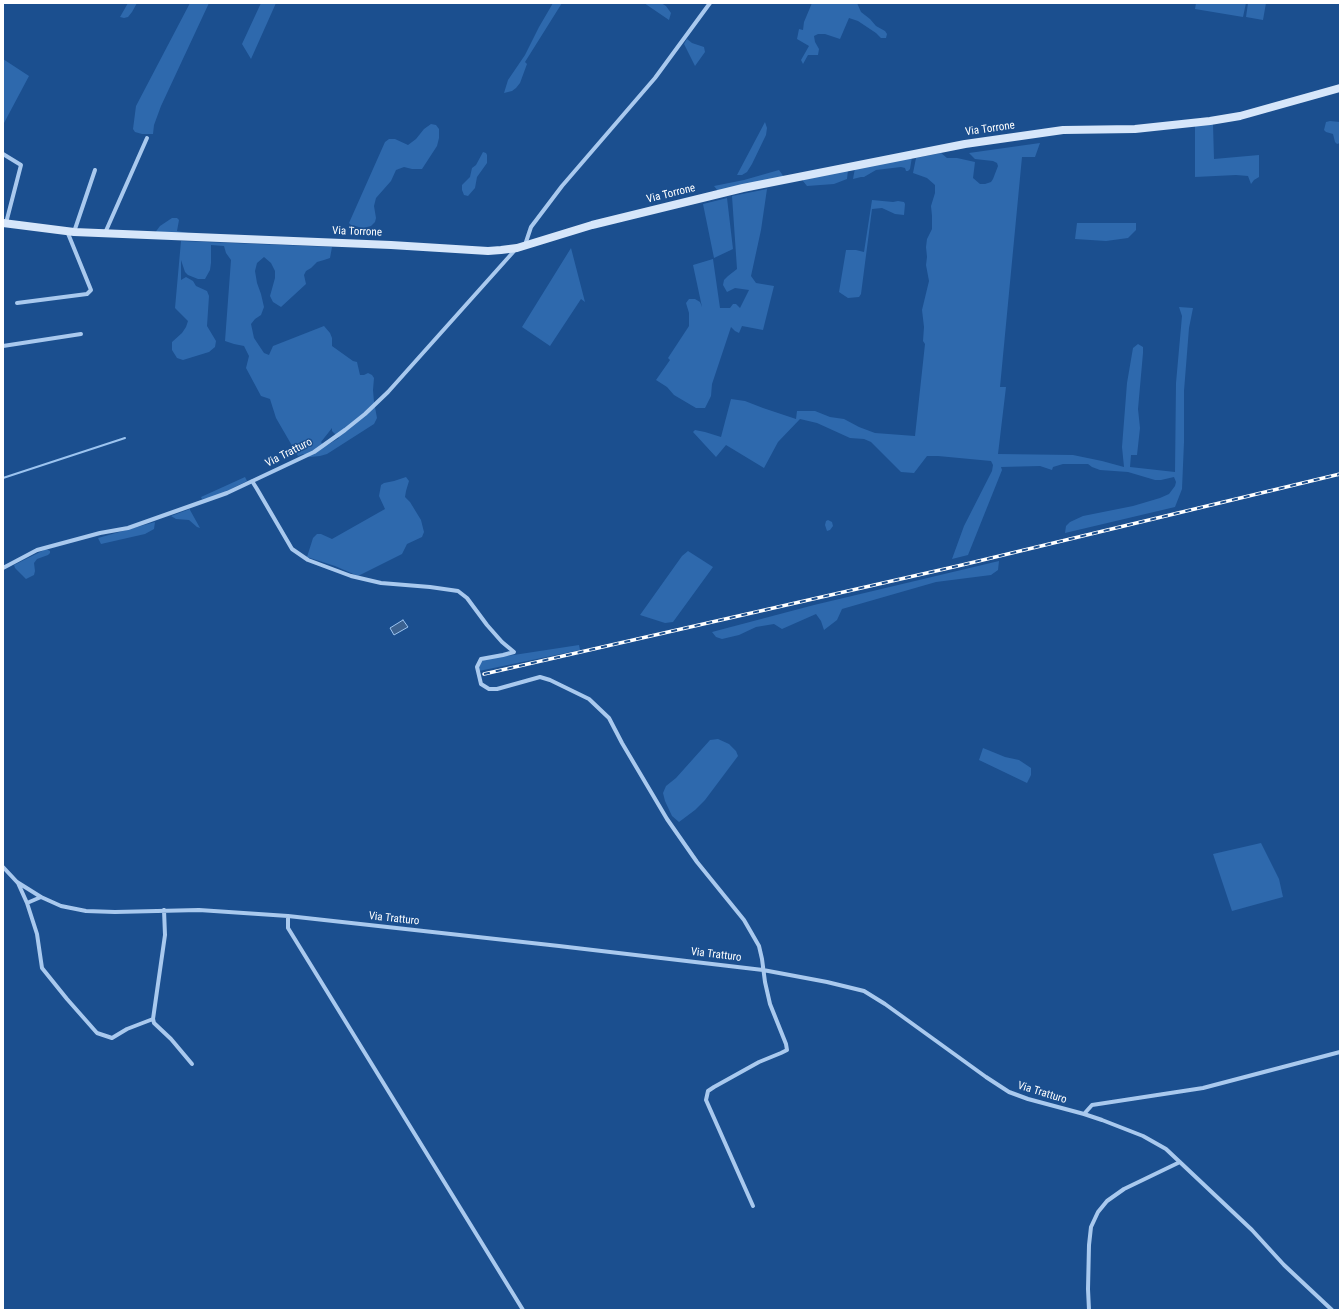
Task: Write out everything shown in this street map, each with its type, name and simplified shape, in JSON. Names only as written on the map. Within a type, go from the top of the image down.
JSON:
[{"type":"main road","name":"Via Torrone","points":[[4,223],[71,232],[105,234],[391,245],[488,251],[521,246],[592,226],[743,188],[965,144],[1063,130],[1136,129],[1210,121],[1240,116],[1340,88]]},
{"type":"street","points":[[521,246],[531,227],[562,186],[654,78],[710,3]]},
{"type":"street","points":[[105,234],[146,138]]},
{"type":"street","points":[[3,154],[21,165],[4,223]]},
{"type":"street","points":[[17,303],[87,294],[91,290],[71,232],[95,170]]},
{"type":"street","name":"Via Tratturo","points":[[3,568],[36,550],[100,533],[128,528],[227,493],[314,452],[365,414],[388,392],[521,246]]},
{"type":"street","points":[[3,346],[81,334]]},
{"type":"street","points":[[252,482],[292,549],[308,560],[351,576],[381,583],[458,591],[468,598],[487,625],[502,642],[514,652],[481,659],[476,667],[481,684],[489,689],[497,689],[540,677],[550,680],[589,699],[609,718],[667,819],[697,862],[744,920],[759,946],[770,1004],[787,1050],[759,1062],[714,1087],[708,1091],[706,1100],[753,1206]]},
{"type":"street","name":"Via Tratturo","points":[[3,868],[17,882],[41,897],[61,906],[86,911],[115,912],[199,910],[288,916],[764,970],[827,982],[864,991],[986,1078],[1009,1092],[1028,1099],[1084,1114],[1143,1136],[1166,1149],[1252,1230],[1284,1265],[1332,1310]]},
{"type":"street","points":[[17,882],[27,903],[38,934],[42,968],[67,999],[98,1033],[112,1038],[127,1029],[153,1019]]},
{"type":"street","points":[[27,903],[41,897]]},
{"type":"street","points":[[164,910],[165,935],[153,1019],[154,1023],[171,1038],[192,1064]]},
{"type":"street","points":[[288,916],[288,928],[523,1310]]},
{"type":"street","points":[[1084,1114],[1092,1106],[1203,1088],[1340,1052]]},
{"type":"street","points":[[1089,1310],[1088,1289],[1091,1227],[1098,1212],[1107,1201],[1124,1189],[1180,1162]]},
{"type":"shaded area","points":[[128,3],[137,3],[128,17],[120,17]]},
{"type":"shaded area","points":[[190,3],[209,3],[161,106],[154,125],[153,134],[142,134],[135,132],[133,129],[136,106]]},
{"type":"shaded area","points":[[261,3],[276,3],[251,59],[242,44]]},
{"type":"shaded area","points":[[553,3],[562,3],[525,62],[527,64],[520,83],[512,91],[504,93],[508,80],[525,55]]},
{"type":"shaded area","points":[[644,3],[661,3],[666,6],[671,13],[669,20]]},
{"type":"shaded area","points":[[812,3],[857,3],[861,12],[876,26],[885,31],[887,34],[886,38],[881,38],[858,21],[849,18],[840,39],[825,34],[818,34],[814,36],[815,42],[819,49],[818,55],[808,55],[803,64],[801,60],[809,46],[797,39],[799,29],[803,30],[804,22]]},
{"type":"shaded area","points":[[1196,3],[1246,3],[1243,17],[1195,9]]},
{"type":"shaded area","points":[[1248,3],[1266,3],[1263,20],[1246,17]]},
{"type":"shaded area","points":[[687,39],[692,43],[704,47],[705,52],[695,66],[684,44]]},
{"type":"shaded area","points":[[3,59],[29,76],[4,123],[3,122]]},
{"type":"shaded area","points":[[765,122],[767,128],[766,135],[752,164],[747,172],[742,175],[737,175]]},
{"type":"shaded area","points":[[1326,122],[1340,122],[1340,143],[1337,144],[1333,134],[1324,130]]},
{"type":"shaded area","points":[[431,124],[436,125],[439,129],[439,138],[437,146],[422,169],[404,167],[396,170],[391,181],[376,198],[374,206],[376,218],[375,222],[371,226],[363,228],[351,225],[349,223],[385,142],[389,139],[395,139],[408,145]]},
{"type":"shaded area","points":[[1213,124],[1214,159],[1259,155],[1259,177],[1251,184],[1248,176],[1236,175],[1195,177],[1195,126]]},
{"type":"shaded area","points":[[1040,143],[1035,157],[1022,157],[1000,387],[1006,387],[998,454],[1073,455],[1124,467],[1122,447],[1127,383],[1133,348],[1138,344],[1143,347],[1138,409],[1140,428],[1137,455],[1131,455],[1130,467],[1175,472],[1176,383],[1182,316],[1179,307],[1193,308],[1189,328],[1184,391],[1182,489],[1175,507],[1065,533],[1066,526],[1070,522],[1083,516],[1133,506],[1169,494],[1175,486],[1176,482],[1174,477],[1155,480],[1128,472],[1100,470],[1088,464],[1063,464],[1053,467],[1052,470],[1040,466],[1001,467],[1002,470],[968,555],[952,559],[964,526],[992,471],[993,465],[991,461],[927,456],[914,473],[901,472],[871,442],[864,439],[850,438],[817,423],[800,419],[778,442],[764,468],[726,445],[716,457],[693,432],[695,430],[721,437],[731,399],[745,401],[796,419],[797,411],[815,411],[830,417],[844,419],[875,433],[915,436],[925,344],[923,341],[924,327],[922,310],[929,281],[926,265],[926,247],[927,239],[932,229],[931,206],[935,193],[935,185],[927,178],[913,173],[916,158],[941,153],[947,158],[957,158],[975,162],[973,178],[980,184],[985,184],[991,182],[993,179],[998,166],[997,163],[993,161],[975,159],[969,153]]},
{"type":"shaded area","points":[[483,152],[487,155],[487,163],[477,177],[475,188],[468,196],[464,195],[462,185],[470,177],[472,168],[476,165]]},
{"type":"shaded area","points":[[912,157],[910,169],[908,171],[901,167],[876,170],[864,177],[853,179],[855,168]]},
{"type":"shaded area","points":[[779,170],[784,177],[718,191],[714,186],[744,180]]},
{"type":"shaded area","points":[[848,170],[847,179],[834,184],[807,186],[803,181],[804,178]]},
{"type":"shaded area","points":[[767,189],[761,230],[751,276],[756,283],[774,286],[763,330],[742,326],[739,333],[731,327],[712,384],[711,396],[705,408],[696,408],[674,395],[667,387],[656,380],[670,360],[668,358],[689,326],[689,313],[686,303],[689,299],[695,299],[700,302],[702,307],[693,265],[713,259],[720,308],[730,308],[733,304],[736,304],[740,308],[749,290],[735,288],[727,292],[723,285],[724,280],[737,269],[732,196]]},
{"type":"shaded area","points":[[727,198],[733,249],[714,258],[703,204]]},
{"type":"shaded area","points":[[872,200],[904,202],[904,215],[895,214],[882,208],[872,209],[861,294],[859,297],[848,298],[839,292],[846,250],[864,252]]},
{"type":"shaded area","points":[[172,218],[177,218],[179,220],[177,231],[199,235],[154,234],[160,226]]},
{"type":"shaded area","points":[[1077,223],[1136,223],[1136,230],[1128,238],[1106,241],[1075,239]]},
{"type":"shaded area","points":[[181,241],[332,247],[330,258],[317,262],[306,271],[304,275],[306,284],[281,307],[273,302],[270,296],[275,278],[275,271],[271,263],[264,257],[257,263],[255,271],[264,307],[261,315],[251,324],[254,338],[264,353],[269,355],[273,346],[324,326],[332,338],[332,346],[353,361],[357,362],[360,375],[368,373],[374,378],[373,390],[377,418],[374,424],[327,454],[310,457],[303,454],[298,456],[276,418],[270,399],[261,396],[246,368],[249,356],[244,346],[225,341],[231,260],[226,253],[224,246],[211,245],[210,270],[205,279],[198,279],[188,275],[185,272],[181,260],[181,280],[186,277],[193,281],[196,286],[207,291],[209,296],[207,326],[216,341],[215,347],[209,352],[183,360],[177,358],[172,350],[172,342],[182,333],[188,321],[175,308]],"holes":[[[332,428],[332,431],[339,438],[324,447],[321,442]]]},
{"type":"shaded area","points":[[571,248],[585,302],[581,299],[550,346],[522,327]]},
{"type":"shaded area","points":[[245,477],[247,481],[223,493],[209,498],[202,499],[201,497]]},
{"type":"shaded area","points":[[406,477],[409,481],[405,497],[410,502],[421,520],[424,532],[422,537],[407,544],[402,554],[358,576],[335,566],[307,557],[313,538],[317,534],[321,534],[332,539],[385,509],[379,496],[381,485]]},
{"type":"shaded area","points":[[190,509],[200,528],[189,520],[176,519],[171,516]]},
{"type":"shaded area","points":[[828,520],[832,522],[833,526],[827,531],[825,525],[826,521]]},
{"type":"shaded area","points":[[155,522],[154,529],[145,534],[101,544],[98,538]]},
{"type":"shaded area","points":[[46,549],[50,551],[50,553],[37,559],[34,563],[34,575],[26,579],[15,568],[14,565]]},
{"type":"shaded area","points":[[688,551],[713,567],[673,622],[665,623],[640,615],[682,556]]},
{"type":"shaded area","points":[[999,561],[998,570],[991,575],[936,582],[842,609],[837,620],[824,630],[821,621],[816,614],[782,629],[774,624],[756,627],[739,635],[722,639],[716,637],[712,632],[814,605]]},
{"type":"shaded area","points":[[403,620],[408,627],[394,635],[390,628]]},
{"type":"shaded area","points":[[579,645],[580,650],[479,671],[478,666],[481,660]]},
{"type":"shaded area","points":[[718,739],[729,744],[736,751],[738,756],[705,800],[679,822],[672,816],[665,801],[663,793],[666,786],[676,778],[710,740]]},
{"type":"shaded area","points":[[983,748],[1005,757],[1019,760],[1031,768],[1031,775],[1027,783],[979,760]]},
{"type":"shaded area","points":[[1261,843],[1279,879],[1283,897],[1232,911],[1213,854]]},
{"type":"waterway","points":[[3,478],[125,438]]},
{"type":"railway","points":[[484,674],[962,565],[1340,474]]}]
